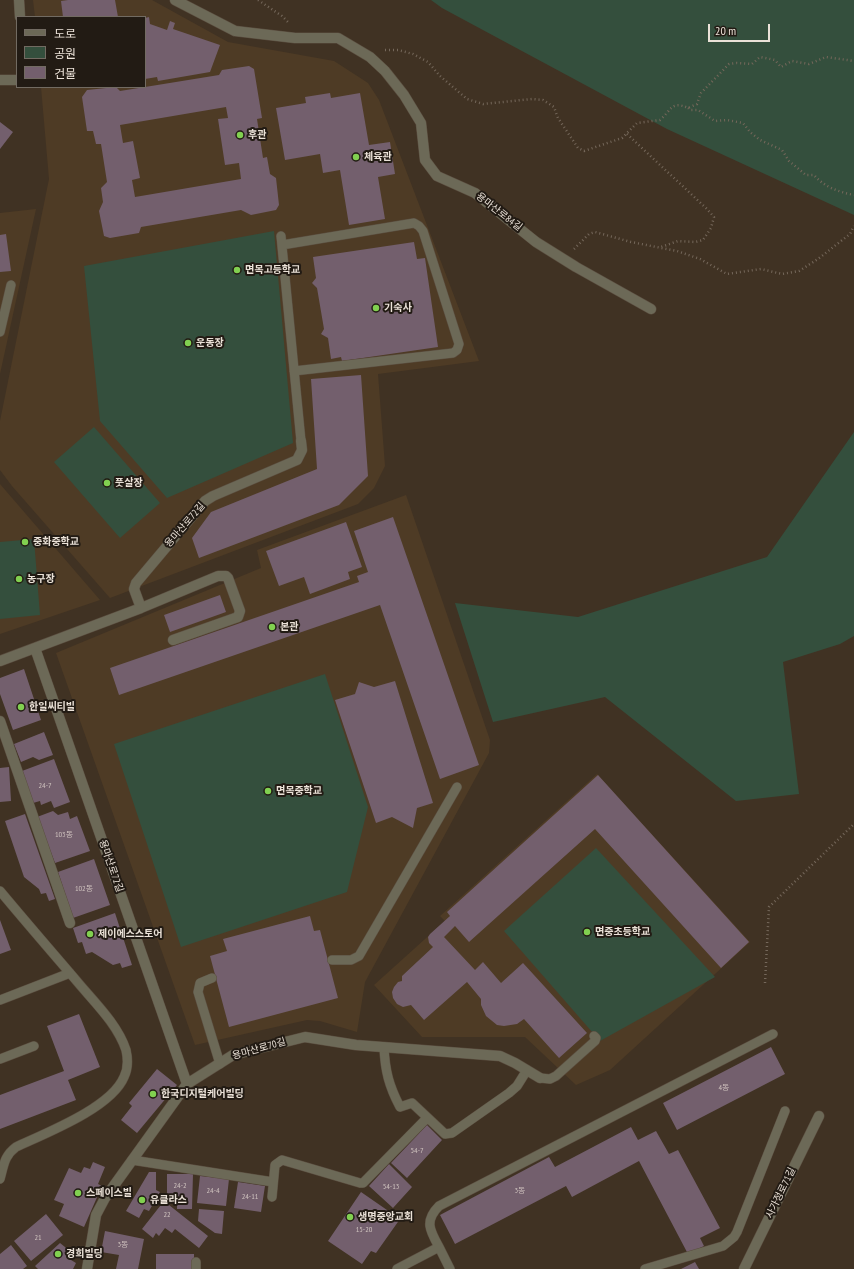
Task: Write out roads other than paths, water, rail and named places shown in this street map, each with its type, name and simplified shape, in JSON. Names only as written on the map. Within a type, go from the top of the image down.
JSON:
[{"type":"street","points":[[19,0],[20,16]]},
{"type":"street","name":"용마산로84길","points":[[175,0],[235,31],[296,38],[338,38],[370,57],[404,95],[421,124],[425,160],[437,176],[475,193],[536,242],[576,268],[651,309]]},
{"type":"street","points":[[0,80],[16,80]]},
{"type":"street","name":"용마산로72길","points":[[141,608],[134,589],[136,582],[205,501],[213,496],[297,460],[302,450],[301,441]]},
{"type":"street","points":[[0,661],[141,608],[218,576],[226,576],[240,611],[238,617],[173,640]]},
{"type":"street","name":"용마산로72길","points":[[35,648],[188,1084]]},
{"type":"street","points":[[0,721],[70,923]]},
{"type":"street","name":"용마산로70길","points":[[87,1269],[96,1215],[105,1198],[188,1084],[233,1055],[305,1037],[356,1045],[500,1056],[540,1078]]},
{"type":"street","name":"사가정로71길","points":[[744,1269],[819,1116]]},
{"type":"lane","points":[[294,371],[453,353],[457,350],[459,344],[423,230],[419,226],[414,223],[282,241],[294,371],[301,441]]},
{"type":"lane","points":[[0,332],[3,308],[12,285]]},
{"type":"lane","points":[[332,960],[351,960],[359,956],[457,787]]},
{"type":"lane","points":[[0,891],[108,1017],[126,1051],[127,1066],[124,1078],[117,1088],[98,1106],[16,1147],[9,1152],[5,1159],[0,1179]]},
{"type":"lane","points":[[0,1000],[70,973]]},
{"type":"lane","points":[[212,978],[200,983],[198,992],[220,1064]]},
{"type":"lane","points":[[450,1269],[432,1234],[429,1222],[434,1211],[439,1206],[773,1034]]},
{"type":"lane","points":[[540,1078],[550,1079],[556,1076],[595,1041],[596,1038],[594,1036]]},
{"type":"lane","points":[[0,1059],[34,1046]]},
{"type":"lane","points":[[384,1047],[385,1067],[388,1082],[400,1107],[412,1103],[445,1134],[452,1133],[518,1086],[527,1070]]},
{"type":"lane","points":[[645,1269],[723,1246],[734,1237],[785,1111]]},
{"type":"lane","points":[[272,1197],[275,1165],[282,1160],[363,1183],[427,1118]]},
{"type":"lane","points":[[132,1160],[273,1182]]},
{"type":"lane","points":[[396,1269],[439,1247]]},
{"type":"place","name":"후관","points":[[240,135]]},
{"type":"place","name":"체육관","points":[[356,157]]},
{"type":"place","name":"면목고등학교","points":[[237,270]]},
{"type":"place","name":"기숙사","points":[[376,308]]},
{"type":"place","name":"운동장","points":[[188,343]]},
{"type":"place","name":"풋살장","points":[[107,483]]},
{"type":"place","name":"중화중학교","points":[[25,542]]},
{"type":"place","name":"농구장","points":[[19,579]]},
{"type":"place","name":"본관","points":[[272,627]]},
{"type":"place","name":"한일씨티빌","points":[[21,707]]},
{"type":"place","name":"면목중학교","points":[[268,791]]},
{"type":"place","name":"면중초등학교","points":[[587,932]]},
{"type":"place","name":"제이에스스토어","points":[[90,934]]},
{"type":"place","name":"한국디지털케어빌딩","points":[[153,1094]]},
{"type":"place","name":"스페이스빌","points":[[78,1193]]},
{"type":"place","name":"유클라스","points":[[142,1200]]},
{"type":"place","name":"생명중앙교회","points":[[350,1217]]},
{"type":"place","name":"경희빌딩","points":[[58,1254]]}]
